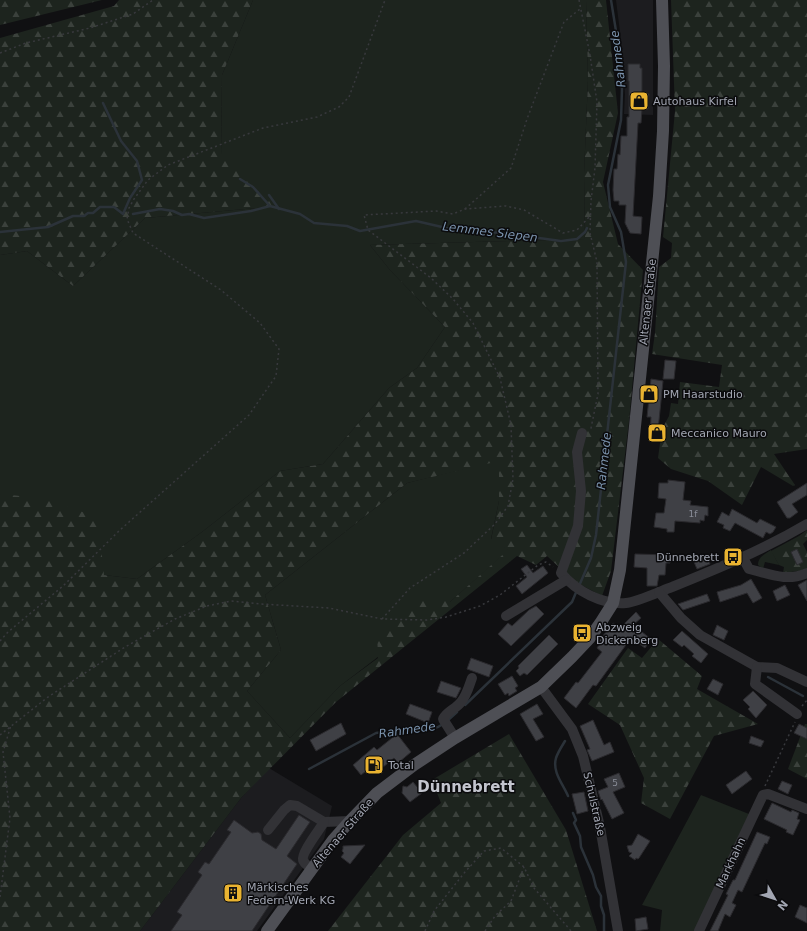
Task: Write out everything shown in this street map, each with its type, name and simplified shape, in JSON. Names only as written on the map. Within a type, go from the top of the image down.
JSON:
[{"type":"main road","name":"Altenaer Straße","points":[[267,931],[312,869],[350,821],[377,793],[414,765],[455,738],[541,687],[589,638],[613,603],[620,570],[658,196],[663,131],[664,66],[662,0]]},
{"type":"street","points":[[570,582],[578,526],[581,491],[577,452],[582,433]]},
{"type":"street","points":[[570,582],[613,603],[627,603],[659,592],[743,558],[807,524]]},
{"type":"street","points":[[743,558],[750,568],[788,578],[807,573]]},
{"type":"street","points":[[506,616],[570,582]]},
{"type":"street","points":[[659,592],[681,618],[700,635],[757,667],[777,668],[807,682]]},
{"type":"street","points":[[757,667],[755,684],[797,714]]},
{"type":"street","points":[[455,738],[445,722],[445,714],[460,703],[465,696],[472,678]]},
{"type":"street","name":"Schulstraße","points":[[541,687],[572,729],[583,756],[600,827],[618,931]]},
{"type":"street","points":[[763,795],[768,794],[807,809]]},
{"type":"street","name":"Markhahn","points":[[699,931],[763,795]]},
{"type":"street","points":[[268,830],[284,810],[290,805],[297,806],[324,822],[350,821]]},
{"type":"street","points":[[312,869],[302,859],[304,852],[324,822]]},
{"type":"path","points":[[0,53],[26,43],[90,28],[133,14],[153,0]]},
{"type":"path","points":[[0,641],[8,632],[63,586],[125,525],[249,415],[276,376],[279,349],[260,323],[221,290],[133,233],[127,219],[134,199],[148,180],[168,165],[263,128],[317,117],[339,108],[349,97],[385,0]]},
{"type":"path","points":[[579,0],[590,55],[597,102],[596,168],[591,201],[590,233],[597,262],[598,394],[591,428],[582,433]]},
{"type":"path","points":[[465,209],[511,168],[527,119],[564,22],[580,9]]},
{"type":"path","points":[[382,619],[410,588],[464,553],[495,524],[508,506],[513,479],[511,425],[500,378],[473,323],[454,299],[425,273],[368,230],[364,214],[436,211],[453,214],[465,209],[506,206],[524,210],[564,233],[577,230],[591,215]]},
{"type":"path","points":[[0,735],[48,697],[125,647],[175,619],[206,606],[231,601],[329,608],[382,619],[426,620],[446,617],[480,606],[500,595],[538,565],[546,562],[570,582]]},
{"type":"path","points":[[763,795],[794,726],[797,714]]},
{"type":"path","points":[[0,897],[10,818],[3,752],[11,725]]},
{"type":"path","points":[[425,931],[434,911],[484,851],[501,848],[524,867],[534,888],[570,931]]},
{"type":"path","points":[[485,931],[495,916],[511,901],[524,867]]},
{"type":"shaded area","points":[[616,0],[653,0],[653,115],[624,114],[625,94]]},
{"type":"shaded area","points":[[269,768],[332,806],[324,839],[257,931],[140,931],[241,798]]},
{"type":"green space","points":[[0,0],[102,0],[0,25]]},
{"type":"green space","points":[[119,0],[253,0],[222,75],[221,154],[278,206],[145,218],[73,286],[27,251],[0,255],[0,38],[114,6]]},
{"type":"green space","points":[[253,0],[586,0],[588,80],[584,174],[585,239],[370,245],[390,270],[445,327],[417,368],[389,388],[323,464],[280,471],[202,532],[137,579],[104,575],[0,494],[0,255],[27,251],[73,286],[145,218],[277,206],[221,155],[222,75]]},
{"type":"green space","points":[[586,0],[606,0],[618,113],[603,182],[618,244],[643,270],[629,421],[611,571],[602,596],[574,581],[547,556],[536,565],[517,556],[336,702],[241,798],[140,931],[0,931],[0,494],[41,498],[98,517],[104,575],[137,579],[202,532],[280,471],[323,464],[389,388],[417,368],[445,327],[390,270],[370,245],[585,239],[584,174],[588,80]],"holes":[[[499,461],[499,501],[491,540],[508,550],[450,602],[427,596],[377,631],[378,658],[340,686],[290,738],[247,691],[281,650],[265,595],[407,483]]]},
{"type":"green space","points":[[671,0],[807,0],[807,449],[774,454],[795,485],[793,486],[761,467],[742,505],[708,481],[671,469],[658,458],[662,429],[669,416],[671,403],[678,404],[680,382],[719,387],[722,365],[652,354],[655,333],[659,267],[671,258],[672,243],[663,237],[675,111]]},
{"type":"green space","points":[[499,460],[499,501],[491,539],[509,550],[450,602],[340,686],[290,738],[247,691],[281,650],[265,595],[407,483]]},
{"type":"green space","points":[[807,530],[807,540],[803,544],[807,552],[807,568],[799,571],[783,573],[784,567],[779,565],[771,551]]},
{"type":"green space","points":[[771,550],[779,565],[765,562],[763,569],[758,565],[758,562],[762,556]]},
{"type":"green space","points":[[658,639],[702,676],[697,689],[758,724],[714,736],[670,819],[641,803],[644,778],[620,725],[588,704],[628,648],[642,658]]},
{"type":"green space","points":[[805,724],[807,724],[807,779],[788,769]]},
{"type":"green space","points":[[509,734],[566,830],[597,931],[328,931],[403,835],[441,803],[432,780]]},
{"type":"green space","points":[[701,795],[749,814],[696,931],[660,931],[662,910],[642,905]]},
{"type":"building","points":[[628,64],[640,64],[640,68],[642,68],[642,94],[649,94],[648,109],[642,109],[641,123],[638,123],[633,216],[642,217],[641,234],[630,233],[625,223],[626,205],[619,205],[619,201],[614,201],[613,190],[614,169],[617,169],[618,154],[620,155],[621,136],[627,136],[627,117],[629,117]]},
{"type":"building","points":[[665,360],[676,361],[674,379],[663,379]]},
{"type":"building","points":[[651,379],[663,381],[657,440],[650,439],[651,417],[647,417]]},
{"type":"building","points":[[668,480],[685,482],[683,500],[691,501],[690,505],[708,507],[708,516],[705,515],[704,521],[700,520],[700,523],[675,521],[674,532],[667,532],[667,529],[654,527],[656,513],[664,513],[666,499],[658,498],[659,483],[668,483]]},
{"type":"building","points":[[807,483],[807,495],[792,504],[798,512],[790,518],[787,518],[777,502]]},
{"type":"building","points":[[732,509],[757,523],[760,519],[776,527],[770,534],[766,532],[763,538],[735,523],[730,531],[723,528],[724,525],[717,522],[722,512],[729,516]]},
{"type":"building","points":[[797,549],[803,562],[797,565],[791,552]]},
{"type":"building","points":[[635,554],[671,555],[670,563],[666,563],[665,575],[659,575],[657,586],[647,586],[647,568],[634,567]]},
{"type":"building","points":[[707,555],[710,564],[697,569],[694,562],[699,560],[699,557]]},
{"type":"building","points":[[527,565],[533,573],[543,566],[548,573],[522,594],[516,586],[527,577],[521,569]]},
{"type":"building","points":[[751,579],[762,598],[753,603],[747,593],[720,602],[717,592],[741,585]]},
{"type":"building","points":[[807,580],[807,601],[798,585]]},
{"type":"building","points":[[785,585],[790,595],[777,601],[773,591]]},
{"type":"building","points":[[707,594],[710,601],[683,610],[678,604]]},
{"type":"building","points":[[536,606],[544,614],[511,646],[498,634],[508,623],[512,626],[529,610]]},
{"type":"building","points":[[636,612],[641,618],[633,625],[651,639],[645,648],[631,638],[596,686],[593,685],[576,708],[564,698],[576,682],[578,683],[602,652],[597,648],[601,642],[599,641],[613,623],[620,628]]},
{"type":"building","points":[[717,625],[728,631],[724,640],[713,635]]},
{"type":"building","points":[[682,631],[708,654],[701,663],[692,656],[694,654],[684,645],[682,647],[673,640]]},
{"type":"building","points":[[549,635],[558,644],[527,675],[524,673],[520,676],[516,671],[519,668],[518,666]]},
{"type":"building","points":[[471,658],[493,666],[489,677],[467,669]]},
{"type":"building","points":[[512,676],[518,686],[515,688],[517,691],[509,696],[508,693],[505,695],[498,684]]},
{"type":"building","points":[[713,679],[723,684],[718,695],[707,689]]},
{"type":"building","points":[[441,681],[461,688],[456,698],[437,692]]},
{"type":"building","points":[[753,691],[767,705],[756,718],[748,709],[750,707],[743,700]]},
{"type":"building","points":[[410,704],[432,712],[428,723],[406,714]]},
{"type":"building","points":[[537,704],[543,714],[533,719],[544,737],[536,741],[520,714]]},
{"type":"building","points":[[593,720],[604,745],[610,742],[614,752],[592,761],[587,750],[590,749],[580,726]]},
{"type":"building","points":[[341,723],[346,734],[316,751],[310,740]]},
{"type":"building","points":[[799,724],[807,728],[807,739],[794,733]]},
{"type":"building","points":[[397,734],[411,752],[398,763],[394,758],[376,773],[371,767],[361,775],[353,765],[374,747],[377,750]]},
{"type":"building","points":[[751,736],[764,741],[761,747],[749,743]]},
{"type":"building","points":[[746,771],[752,779],[732,794],[726,785]]},
{"type":"building","points":[[619,773],[625,787],[613,792],[624,813],[612,819],[602,799],[601,800],[598,791],[608,787],[604,779]]},
{"type":"building","points":[[782,781],[792,785],[788,794],[778,789]]},
{"type":"building","points":[[413,782],[422,793],[410,802],[402,793],[403,786],[407,787]]},
{"type":"building","points":[[584,792],[588,811],[577,814],[572,794]]},
{"type":"building","points":[[772,803],[791,812],[792,810],[799,813],[797,819],[800,820],[793,835],[786,832],[787,830],[764,819]]},
{"type":"building","name":"Märkisches Federn-Werk KG","points":[[299,815],[310,822],[287,856],[297,864],[252,931],[171,931],[182,915],[177,912],[202,875],[198,872],[205,862],[209,864],[231,832],[227,830],[234,820],[252,833],[258,832],[261,834],[262,840],[276,849]]},
{"type":"building","points":[[757,832],[770,837],[767,844],[765,843],[742,892],[738,890],[732,903],[736,905],[730,917],[725,914],[718,931],[710,931],[728,895],[726,894],[733,880],[735,880]]},
{"type":"building","points":[[638,834],[650,841],[639,858],[636,858],[635,860],[629,856],[632,853],[629,852],[627,846],[632,845]]},
{"type":"building","points":[[365,845],[350,864],[341,857],[344,853],[342,851],[343,846]]},
{"type":"building","points":[[800,905],[807,908],[807,923],[795,917]]},
{"type":"building","points":[[646,917],[648,929],[636,931],[635,919]]},
{"type":"waterway","name":"Rahmede","points":[[579,586],[591,558],[596,535],[626,262],[621,232],[610,207],[608,185],[621,120],[622,89],[611,0]]},
{"type":"waterway","name":"Lemmes Siepen","points":[[0,232],[48,227],[73,216],[84,216],[88,213],[93,213],[100,207],[114,207],[123,214],[130,198],[142,180],[137,161],[121,141],[103,103]]},
{"type":"waterway","points":[[240,179],[253,187],[270,206]]},
{"type":"waterway","points":[[269,195],[279,209]]},
{"type":"waterway","name":"Lemmes Siepen","points":[[133,214],[160,209],[173,211],[182,215],[189,214],[204,218],[251,211],[270,206],[300,214],[314,223],[347,226],[360,231],[416,221],[455,230],[503,233],[561,241],[577,239],[585,232],[587,228]]},
{"type":"waterway","name":"Rahmede","points":[[465,705],[572,602],[577,590]]},
{"type":"waterway","points":[[768,677],[803,696]]},
{"type":"waterway","name":"Rahmede","points":[[447,721],[457,712]]},
{"type":"waterway","name":"Rahmede","points":[[309,769],[376,733],[396,730],[420,730],[438,727],[443,724]]},
{"type":"waterway","points":[[565,741],[556,758],[555,768],[568,796]]},
{"type":"waterway","points":[[573,813],[576,820],[574,823],[580,836],[581,847],[593,875],[596,887],[601,896],[601,906],[604,915],[604,931]]},
{"type":"place","name":"Autohaus Kirfel","points":[[639,101]]},
{"type":"place","name":"PM Haarstudio","points":[[649,394]]},
{"type":"place","name":"Meccanico Mauro","points":[[657,433]]},
{"type":"place","name":"Dünnebrett","points":[[733,557]]},
{"type":"place","name":"Abzweig Dickenberg","points":[[582,633]]},
{"type":"place","name":"Total","points":[[374,765]]},
{"type":"place","name":"Märkisches Federn-Werk KG","points":[[233,893]]},
{"type":"district","name":"Dünnebrett","points":[[466,787]]}]
